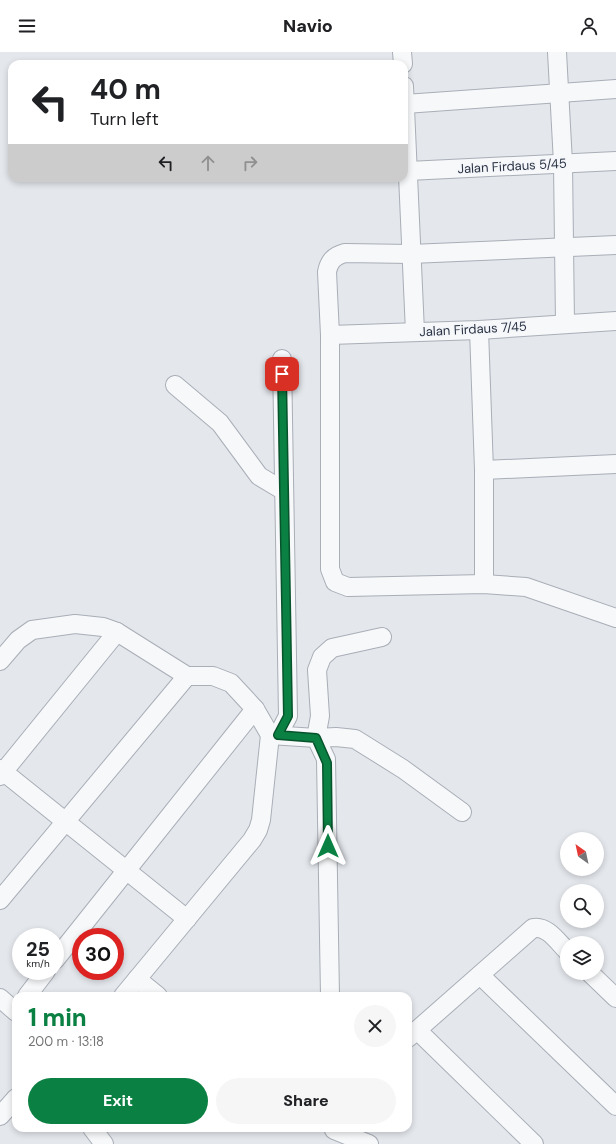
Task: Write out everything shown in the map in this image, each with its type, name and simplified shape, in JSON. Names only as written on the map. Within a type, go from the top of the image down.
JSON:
[{"type":"street","points":[[557,52],[563,163],[565,324]]},
{"type":"street","points":[[408,104],[616,89]]},
{"type":"street","name":"Jalan Firdaus 5/45","points":[[408,171],[616,161]]},
{"type":"street","points":[[408,171],[415,332]]},
{"type":"street","points":[[616,244],[564,248],[411,254],[345,253],[332,259],[328,265],[327,272],[330,335],[331,576],[335,582],[348,587],[484,584],[528,588],[616,618]]},
{"type":"street","name":"Jalan Firdaus 7/45","points":[[330,335],[479,330],[616,321]]},
{"type":"street","points":[[479,330],[484,470],[484,584]]},
{"type":"street","points":[[126,992],[252,840],[258,830],[261,820],[274,735],[288,716],[282,359]]},
{"type":"street","points":[[175,385],[220,423],[259,476],[284,492]]},
{"type":"street","points":[[484,470],[616,464]]},
{"type":"street","points":[[0,661],[22,636],[38,628],[75,624],[103,627],[117,632],[188,676],[213,676],[226,680],[236,688],[255,709],[274,735],[355,739],[403,769],[462,812]]},
{"type":"street","points":[[117,632],[1,772],[187,918]]},
{"type":"street","points":[[330,992],[327,763],[316,738],[320,716],[317,670],[322,656],[332,648],[382,637]]},
{"type":"street","points":[[0,900],[188,676]]},
{"type":"street","points":[[64,948],[125,869],[255,709]]},
{"type":"street","points":[[534,1144],[413,1034],[533,928],[538,927],[546,931],[560,944]]},
{"type":"street","points":[[480,974],[616,1106]]},
{"type":"street","points":[[137,979],[153,992]]},
{"type":"street","points":[[30,992],[39,980]]},
{"type":"street","points":[[597,980],[616,998]]},
{"type":"street","points":[[0,998],[12,1008]]},
{"type":"street","points":[[0,1116],[12,1102]]},
{"type":"street","points":[[95,1132],[104,1144]]},
{"type":"street","points":[[334,1134],[369,1144]]},
{"type":"route","points":[[282,374],[288,716],[278,735],[316,738],[323,750],[327,763],[328,846]]}]
